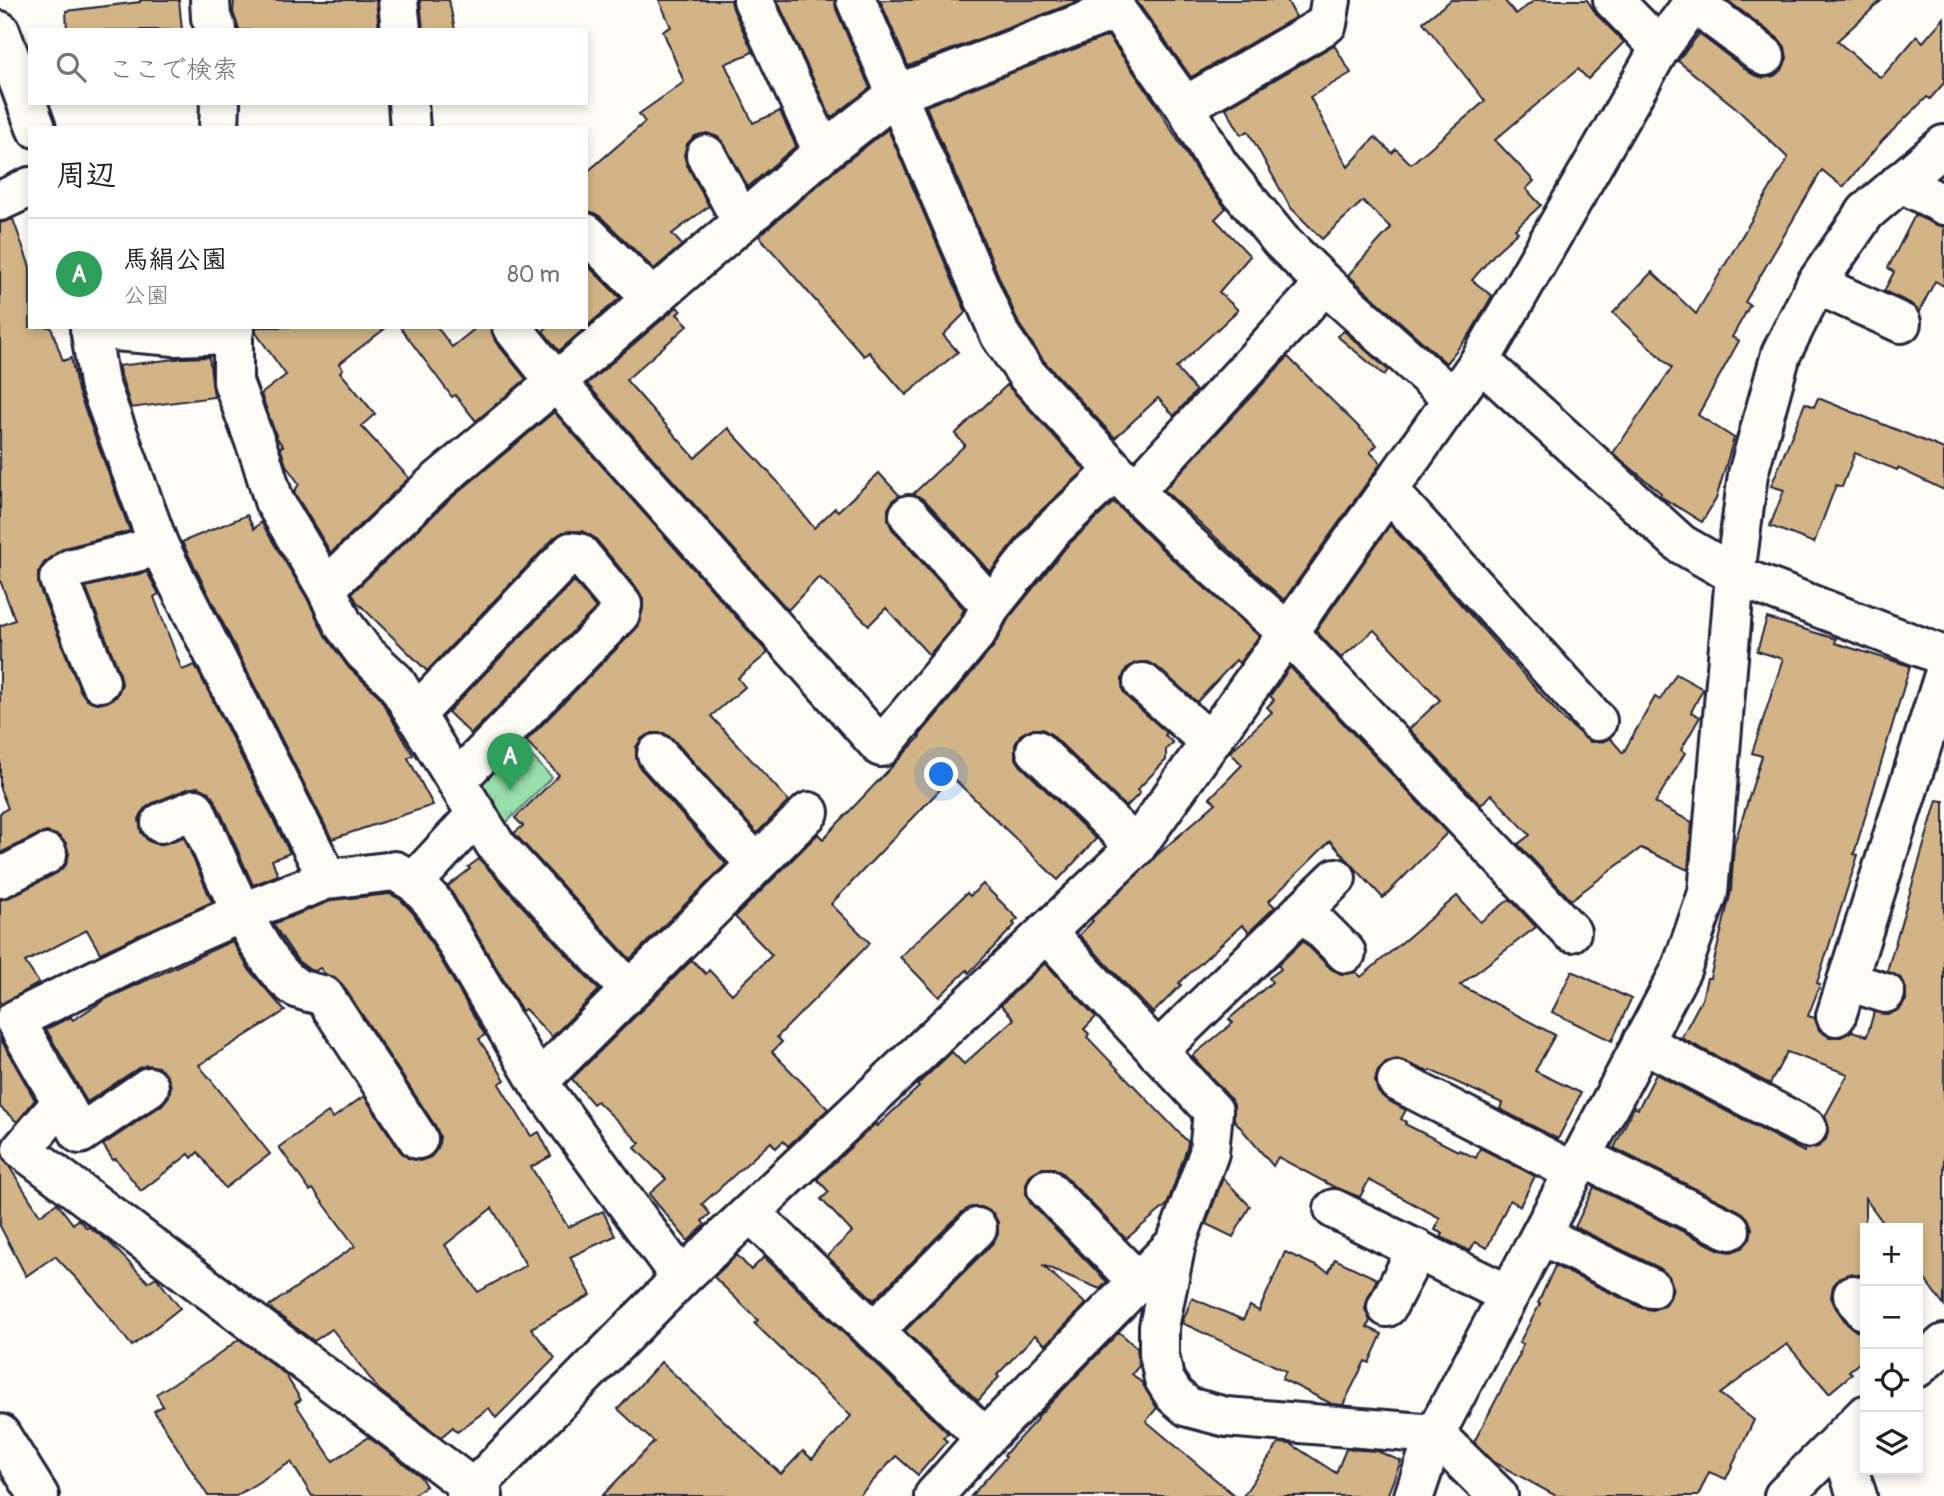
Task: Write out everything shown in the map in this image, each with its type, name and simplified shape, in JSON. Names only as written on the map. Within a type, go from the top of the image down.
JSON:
[{"type":"street","points":[[210,0],[211,18],[216,28]]},
{"type":"street","points":[[398,0],[401,28]]},
{"type":"street","points":[[753,0],[822,152]]},
{"type":"street","points":[[856,0],[1000,335],[1027,375],[1124,481],[1185,541],[1288,633],[1500,879],[1571,932]]},
{"type":"street","points":[[1185,106],[1327,24],[1331,0]]},
{"type":"street","points":[[1613,0],[1660,48]]},
{"type":"street","points":[[62,1102],[22,1149],[474,1494],[681,1278],[1136,847],[1480,361],[1660,48],[1694,1],[1765,56]]},
{"type":"street","points":[[326,588],[433,485],[822,152],[897,94],[1115,5],[1185,106],[1219,164],[1281,241],[1453,398]]},
{"type":"street","points":[[0,31],[35,126]]},
{"type":"street","points":[[219,126],[220,105]]},
{"type":"street","points":[[408,105],[410,126]]},
{"type":"street","points":[[1414,1496],[1435,1434],[1681,970],[1708,893],[1735,575],[1748,474],[1781,354],[1816,284],[1866,212],[1944,145]]},
{"type":"street","points":[[706,155],[742,222]]},
{"type":"street","points":[[1900,182],[1944,205]]},
{"type":"street","points":[[0,201],[28,188]]},
{"type":"street","points":[[588,235],[653,299]]},
{"type":"street","points":[[514,329],[556,382],[881,747],[977,632],[991,607],[1051,531],[1124,481],[1325,284]]},
{"type":"street","points":[[1816,284],[1901,323]]},
{"type":"street","points":[[90,329],[99,383],[159,546],[328,879]]},
{"type":"street","points":[[101,329],[175,336],[234,330],[233,382],[274,501],[326,588],[343,624],[364,652],[395,681],[495,845],[630,991]]},
{"type":"street","points":[[1480,361],[1681,544],[1735,575],[1944,656]]},
{"type":"street","points":[[1388,490],[1597,721]]},
{"type":"street","points":[[909,515],[991,607]]},
{"type":"street","points":[[100,682],[60,579],[70,569],[159,546]]},
{"type":"street","points":[[416,714],[571,552],[579,553],[622,605],[620,614],[457,780]]},
{"type":"street","points":[[1836,1016],[1944,675]]},
{"type":"street","points":[[1143,683],[1210,743]]},
{"type":"street","points":[[1036,750],[1136,847]]},
{"type":"street","points":[[656,754],[757,864]]},
{"type":"street","points":[[161,823],[195,809],[261,947],[281,974],[297,987],[324,996],[418,1139]]},
{"type":"street","points":[[538,1082],[809,812]]},
{"type":"street","points":[[414,883],[477,814]]},
{"type":"street","points":[[0,878],[47,854]]},
{"type":"street","points":[[149,1087],[80,1133],[8,1019],[243,912],[328,879],[395,871],[414,883],[432,901],[538,1082],[681,1278]]},
{"type":"street","points":[[1157,1052],[1336,878]]},
{"type":"street","points":[[1303,910],[1346,953]]},
{"type":"street","points":[[1046,932],[1213,1111],[1209,1153],[1176,1243],[1159,1327],[1159,1354],[1164,1379],[1174,1395],[1188,1407],[1226,1417],[1435,1434],[1499,1496]]},
{"type":"street","points":[[1847,981],[1885,993]]},
{"type":"street","points":[[1642,1042],[1807,1128]]},
{"type":"street","points":[[1397,1081],[1730,1230]]},
{"type":"street","points":[[1047,1189],[1138,1282]]},
{"type":"street","points":[[1334,1209],[1509,1295]]},
{"type":"street","points":[[751,1213],[985,1438]]},
{"type":"street","points":[[874,1331],[977,1228]]},
{"type":"street","points":[[1541,1235],[1651,1288]]},
{"type":"street","points":[[934,1496],[985,1438],[1176,1243]]},
{"type":"street","points":[[1387,1307],[1417,1250]]},
{"type":"street","points":[[1923,1363],[1944,1344]]},
{"type":"street","points":[[1784,1496],[1852,1428]]},
{"type":"street","points":[[1852,1428],[1857,1496]]},
{"type":"street","points":[[0,1434],[39,1496]]},
{"type":"green space","points":[[516,740],[552,777],[502,827],[485,806],[480,775]]},
{"type":"building","points":[[179,0],[182,28],[67,28],[66,11]]},
{"type":"building","points":[[234,0],[376,0],[379,28],[238,28],[233,12]]},
{"type":"building","points":[[420,0],[449,0],[455,28],[423,28]]},
{"type":"building","points":[[659,0],[731,0],[753,52],[725,64],[753,123],[780,111],[796,146],[748,187],[718,137],[707,133],[695,136],[687,144],[684,155],[709,206],[672,234],[682,245],[654,269],[601,217],[588,212],[588,171],[645,122],[639,114],[684,82],[663,31],[671,27]]},
{"type":"building","points":[[777,0],[835,0],[836,9],[870,88],[831,118]]},
{"type":"building","points":[[880,0],[1081,0],[908,66]]},
{"type":"building","points":[[1136,0],[1287,0],[1296,17],[1191,77]]},
{"type":"building","points":[[1451,0],[1504,0],[1516,14],[1535,0],[1587,0],[1597,15],[1624,42],[1588,79],[1578,69],[1495,140],[1534,181],[1526,189],[1541,205],[1515,229],[1518,232],[1472,280],[1492,296],[1470,334],[1446,363],[1348,275],[1391,228],[1363,201],[1322,239],[1290,207],[1248,131],[1241,135],[1226,108],[1334,45],[1351,73],[1310,97],[1348,167],[1375,137],[1392,153],[1396,149],[1411,164],[1485,101],[1423,22]]},
{"type":"building","points":[[1727,0],[1882,0],[1837,41],[1881,78],[1917,36],[1923,42],[1944,18],[1944,83],[1930,99],[1927,97],[1883,140],[1843,187],[1822,170],[1745,302],[1750,305],[1732,337],[1739,341],[1698,415],[1734,438],[1716,499],[1702,522],[1660,496],[1661,493],[1613,453],[1672,368],[1613,313],[1652,272],[1696,314],[1788,158],[1735,107],[1678,61],[1699,34],[1752,74],[1763,78],[1774,76],[1782,70],[1787,58],[1785,47],[1779,39]]},
{"type":"building","points":[[1108,36],[1154,101],[1199,175],[1226,208],[1215,219],[1250,256],[1219,292],[1238,310],[1176,368],[1196,391],[1174,416],[1158,398],[1115,438],[1044,361],[1019,324],[926,106]]},
{"type":"building","points":[[888,129],[966,312],[943,335],[958,352],[906,395],[869,352],[864,356],[759,236]]},
{"type":"building","points":[[1915,215],[1944,227],[1944,286],[1935,281],[1919,312],[1910,303],[1884,291],[1894,272],[1888,268]]},
{"type":"building","points":[[13,219],[28,261],[28,329],[52,329],[63,361],[71,358],[78,391],[130,531],[64,548],[44,563],[38,573],[39,587],[80,690],[87,700],[107,702],[117,696],[122,684],[86,587],[147,572],[159,594],[154,597],[182,670],[195,665],[290,853],[272,860],[278,875],[253,885],[209,792],[198,787],[187,789],[153,803],[144,809],[139,819],[141,832],[148,841],[159,845],[184,837],[212,902],[100,953],[87,930],[25,962],[39,983],[0,1005],[0,900],[57,873],[66,865],[69,854],[66,843],[59,836],[47,832],[0,853],[0,813],[8,808],[0,789],[0,626],[15,620],[0,580],[0,223]]},
{"type":"building","points":[[588,266],[620,298],[588,325]]},
{"type":"building","points":[[677,307],[681,311],[677,314],[688,325],[626,380],[695,458],[728,428],[777,481],[814,528],[835,508],[838,511],[879,473],[900,496],[894,499],[888,509],[888,520],[892,529],[964,609],[959,620],[929,655],[886,608],[869,625],[819,577],[788,610],[587,384]]},
{"type":"building","points":[[256,329],[384,329],[339,364],[343,369],[340,372],[375,414],[361,426],[409,478],[331,553],[294,492],[299,484],[286,465],[280,447],[283,446],[277,438],[261,394],[286,375],[256,333]]},
{"type":"building","points":[[401,329],[438,329],[452,347],[474,329],[492,329],[495,341],[526,379],[476,421],[455,395],[452,397]]},
{"type":"building","points":[[545,329],[584,329],[559,351],[543,331]]},
{"type":"building","points":[[1344,331],[1388,370],[1384,375],[1337,336]]},
{"type":"building","points":[[209,357],[214,397],[131,408],[118,366]]},
{"type":"building","points":[[1288,357],[1377,445],[1370,452],[1381,463],[1284,600],[1164,490]]},
{"type":"building","points":[[1007,385],[1085,470],[1034,517],[990,572],[925,500],[913,494],[965,445],[955,434]]},
{"type":"building","points":[[1818,398],[1944,449],[1944,490],[1898,468],[1897,470],[1855,453],[1842,487],[1836,485],[1814,543],[1770,526],[1784,490],[1771,486],[1805,403],[1814,407]]},
{"type":"building","points":[[554,412],[768,653],[738,678],[745,687],[711,716],[789,801],[757,833],[673,739],[664,733],[653,733],[642,738],[636,747],[640,768],[726,864],[630,959],[514,833],[523,826],[515,818],[559,775],[526,741],[636,629],[643,609],[643,599],[639,591],[595,538],[582,531],[563,532],[555,537],[427,671],[357,602],[352,593],[448,501]]},
{"type":"building","points":[[1114,502],[1170,557],[1259,636],[1239,663],[1236,660],[1197,702],[1148,662],[1135,663],[1126,669],[1122,679],[1123,691],[1167,733],[1165,735],[1173,743],[1166,749],[1166,760],[1137,790],[1140,793],[1126,807],[1051,734],[1042,729],[1031,729],[1020,735],[1015,745],[1015,757],[1020,765],[1096,839],[1058,880],[952,777],[831,904],[870,943],[777,1037],[782,1042],[772,1052],[828,1109],[788,1146],[783,1141],[776,1148],[771,1142],[702,1204],[710,1214],[702,1221],[705,1225],[688,1241],[649,1194],[666,1179],[635,1148],[640,1143],[597,1101],[593,1104],[572,1079],[692,960],[706,974],[709,970],[732,994],[772,955],[735,917],[818,834],[823,839],[920,737],[994,646],[1009,618],[1067,546]]},
{"type":"building","points":[[247,515],[254,529],[261,522],[307,598],[326,637],[349,668],[378,695],[413,755],[408,758],[433,805],[332,839],[182,542]]},
{"type":"building","points":[[1390,525],[1563,719],[1590,742],[1601,742],[1610,738],[1623,753],[1655,697],[1660,700],[1676,674],[1703,689],[1691,712],[1700,717],[1681,750],[1685,753],[1655,803],[1692,822],[1688,870],[1641,848],[1571,900],[1518,844],[1530,835],[1491,794],[1481,805],[1409,729],[1440,700],[1417,675],[1374,630],[1341,658],[1316,631]]},
{"type":"building","points":[[574,581],[596,608],[471,734],[448,712]]},
{"type":"building","points":[[1767,618],[1910,666],[1854,854],[1858,855],[1817,983],[1820,985],[1808,1016],[1815,1018],[1819,1030],[1829,1037],[1841,1037],[1852,1031],[1867,1036],[1874,1012],[1890,1014],[1900,1009],[1906,1000],[1902,979],[1887,971],[1937,800],[1944,801],[1944,1306],[1923,1277],[1923,1223],[1883,1223],[1865,1198],[1865,1223],[1860,1223],[1860,1276],[1851,1273],[1840,1277],[1833,1286],[1831,1297],[1847,1324],[1860,1331],[1860,1362],[1849,1371],[1852,1374],[1829,1393],[1787,1344],[1720,1394],[1754,1420],[1726,1479],[1709,1472],[1698,1496],[1556,1496],[1494,1462],[1474,1442],[1520,1354],[1523,1344],[1519,1343],[1540,1304],[1538,1303],[1555,1266],[1642,1308],[1652,1310],[1664,1306],[1673,1287],[1669,1276],[1660,1268],[1575,1227],[1594,1187],[1720,1250],[1731,1252],[1742,1248],[1750,1239],[1752,1228],[1748,1218],[1740,1211],[1614,1148],[1634,1107],[1638,1109],[1656,1074],[1804,1152],[1805,1149],[1818,1147],[1826,1139],[1829,1128],[1825,1116],[1848,1074],[1787,1052],[1770,1084],[1681,1038],[1702,999],[1707,978],[1710,978],[1731,891],[1734,845],[1762,756],[1752,753],[1783,659],[1757,651]]},
{"type":"building","points":[[1290,667],[1447,833],[1383,898],[1330,841],[1269,901],[1275,907],[1249,932],[1242,925],[1179,983],[1181,985],[1153,1013],[1079,935],[1093,921],[1091,919],[1158,854],[1216,803],[1210,798],[1242,765],[1230,752],[1272,712],[1267,707],[1274,700],[1270,696]]},
{"type":"building","points":[[479,859],[599,990],[552,1037],[525,1009],[522,1011],[448,886]]},
{"type":"building","points":[[983,884],[1018,919],[969,973],[967,970],[939,997],[900,957],[967,893],[970,896]]},
{"type":"building","points":[[390,894],[400,899],[414,914],[485,1035],[479,1039],[505,1080],[499,1084],[531,1136],[539,1132],[551,1156],[531,1167],[568,1227],[603,1211],[615,1236],[570,1257],[591,1295],[531,1328],[555,1358],[496,1418],[489,1408],[457,1432],[453,1427],[441,1437],[379,1390],[332,1329],[314,1341],[268,1307],[355,1246],[313,1189],[310,1191],[279,1147],[328,1112],[333,1118],[364,1096],[400,1151],[408,1158],[420,1161],[431,1157],[438,1148],[440,1137],[342,984],[320,968],[310,970],[298,961],[273,924],[333,900]],"holes":[[[492,1208],[526,1265],[478,1292],[445,1245]]]},
{"type":"building","points":[[1457,896],[1480,922],[1510,899],[1536,927],[1460,985],[1555,1035],[1535,1071],[1581,1093],[1558,1139],[1500,1109],[1502,1103],[1430,1070],[1429,1072],[1397,1059],[1386,1062],[1378,1070],[1375,1081],[1378,1092],[1406,1110],[1401,1119],[1405,1124],[1476,1158],[1480,1148],[1535,1176],[1520,1206],[1510,1200],[1487,1248],[1475,1242],[1470,1251],[1441,1237],[1443,1234],[1435,1230],[1440,1218],[1369,1180],[1360,1197],[1336,1188],[1278,1157],[1273,1166],[1234,1120],[1234,1104],[1229,1097],[1192,1056],[1233,1023],[1229,1019],[1272,982],[1269,978],[1281,969],[1278,965],[1303,941],[1331,969],[1341,974],[1356,972],[1361,977]]},
{"type":"building","points":[[232,941],[250,971],[285,1011],[199,1065],[270,1154],[225,1188],[198,1152],[192,1158],[189,1154],[141,1191],[103,1145],[162,1105],[169,1096],[171,1086],[167,1075],[158,1067],[147,1065],[87,1102],[46,1029],[71,1017],[73,1020],[106,999]]},
{"type":"building","points":[[1045,963],[1096,1017],[1084,1029],[1089,1034],[1087,1037],[1188,1142],[1167,1205],[1126,1239],[1062,1173],[1054,1168],[1042,1168],[1031,1174],[1026,1184],[1026,1195],[1031,1204],[1107,1282],[1100,1289],[1042,1265],[1086,1304],[1046,1345],[1035,1335],[997,1375],[999,1377],[978,1401],[905,1331],[993,1243],[998,1233],[998,1222],[993,1213],[982,1207],[971,1207],[962,1212],[874,1300],[827,1256],[852,1232],[821,1199],[829,1192],[817,1179],[919,1087],[917,1085],[952,1052],[964,1064],[1014,1019],[1001,1005]]},
{"type":"building","points":[[1572,971],[1631,999],[1612,1041],[1552,1012]]},
{"type":"building","points":[[0,1038],[35,1100],[17,1122],[0,1107]]},
{"type":"building","points":[[0,1152],[40,1215],[57,1203],[73,1224],[78,1219],[109,1242],[148,1282],[156,1277],[180,1308],[132,1346],[91,1294],[55,1256],[26,1276],[0,1226]]},
{"type":"building","points":[[1223,1178],[1250,1206],[1233,1237],[1206,1224]]},
{"type":"building","points":[[1285,1252],[1329,1272],[1335,1259],[1377,1279],[1365,1309],[1370,1321],[1367,1327],[1382,1334],[1369,1363],[1365,1361],[1343,1405],[1332,1404],[1282,1379],[1286,1371],[1182,1323],[1192,1298],[1243,1320],[1250,1306],[1259,1311]]},
{"type":"building","points":[[737,1255],[751,1270],[764,1257],[948,1433],[943,1438],[947,1441],[918,1475],[896,1456],[859,1496],[602,1496],[654,1442],[618,1409],[661,1362],[781,1474],[803,1451],[812,1459],[851,1416],[755,1324],[758,1320],[714,1277]]},
{"type":"building","points":[[1119,1332],[1137,1348],[1139,1366],[1132,1374],[1142,1383],[1157,1408],[1146,1421],[1235,1496],[971,1496],[1037,1417]]},
{"type":"building","points":[[239,1339],[285,1374],[301,1400],[295,1403],[333,1461],[368,1437],[419,1475],[426,1486],[411,1496],[312,1496],[291,1462],[236,1496],[208,1496],[154,1411],[163,1406],[156,1394],[213,1359]]},
{"type":"building","points":[[1279,1443],[1291,1444],[1336,1473],[1346,1449],[1377,1451],[1401,1461],[1387,1496],[1243,1496]]},
{"type":"place","name":"馬絹公園","points":[[510,791]]}]
